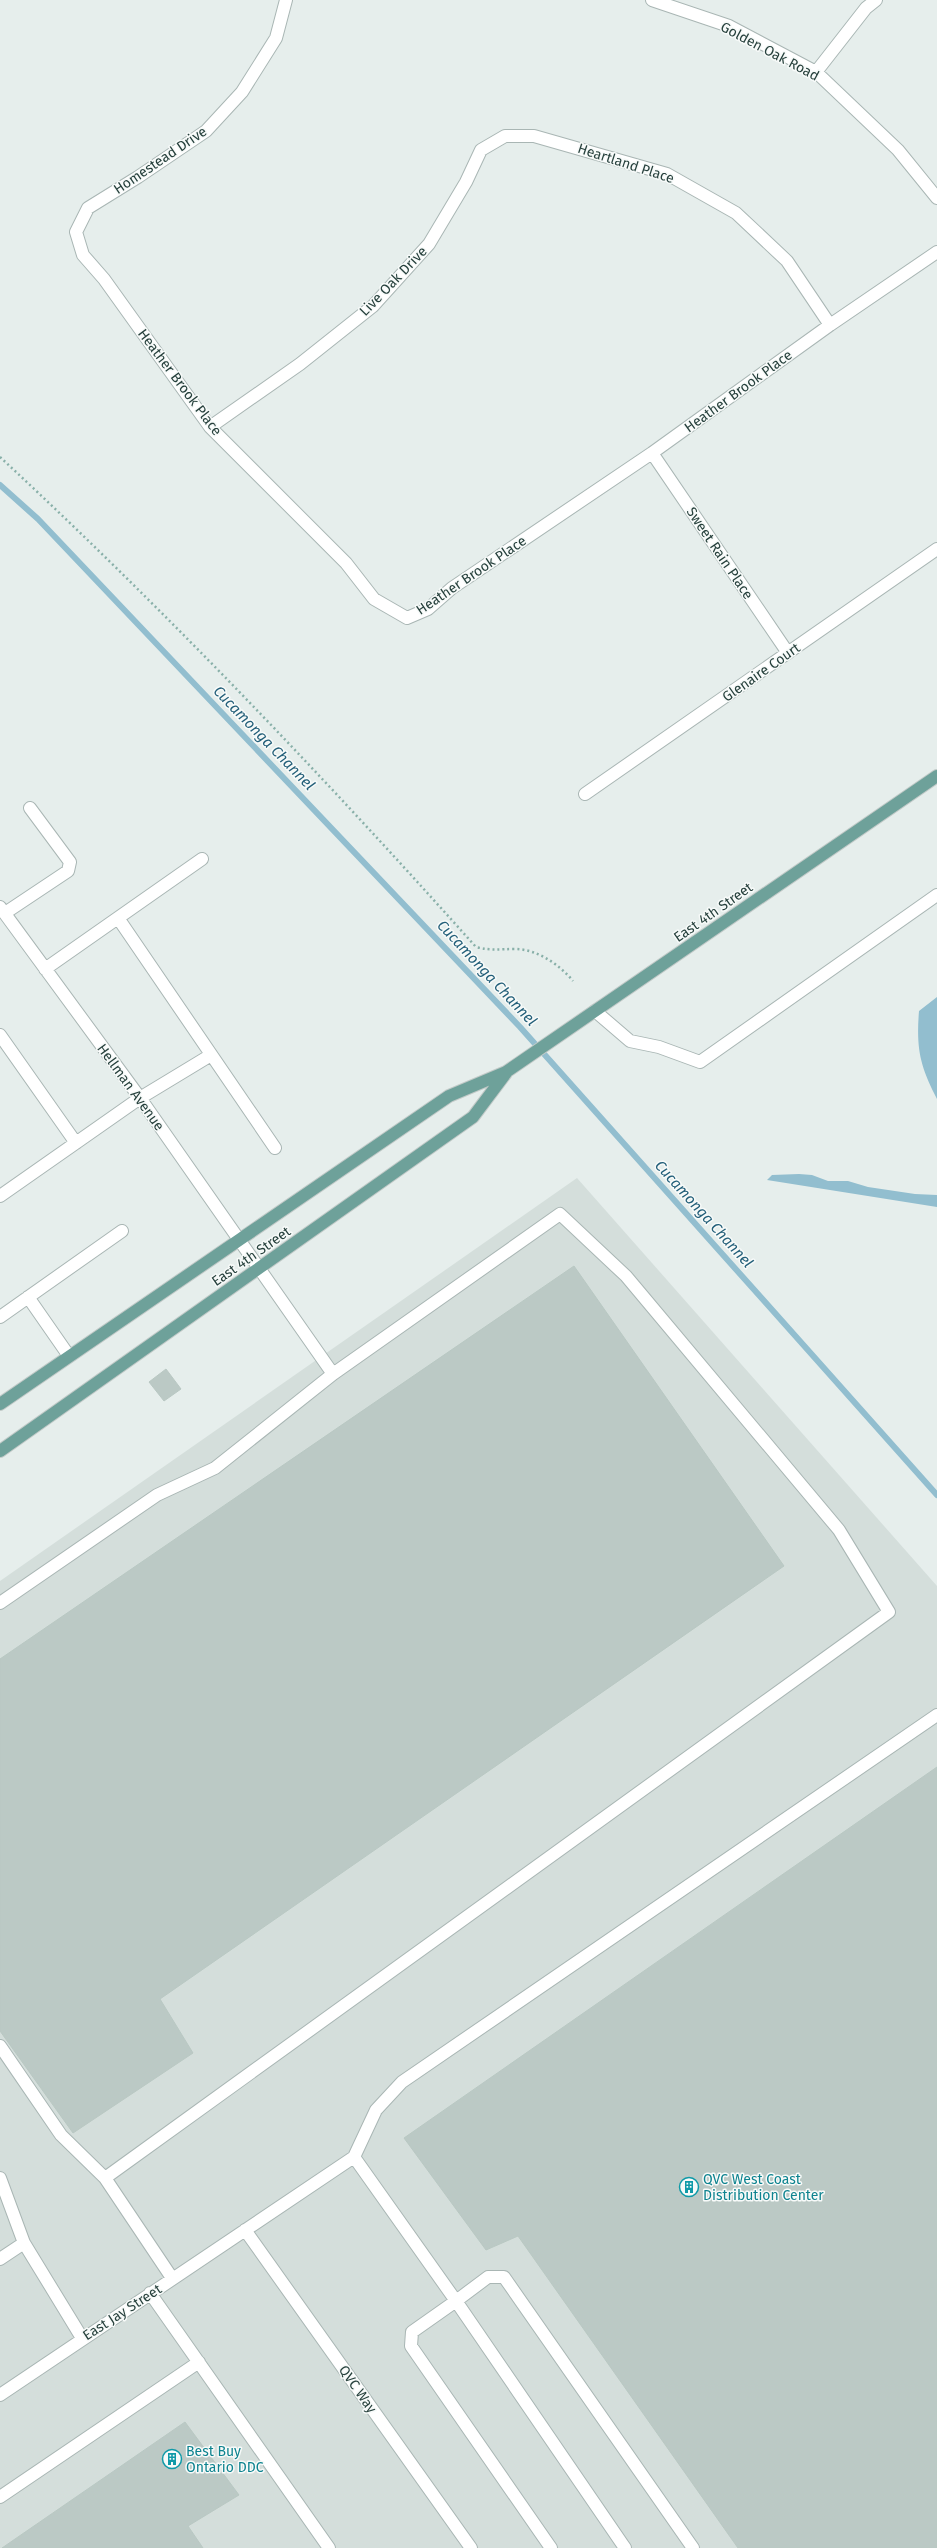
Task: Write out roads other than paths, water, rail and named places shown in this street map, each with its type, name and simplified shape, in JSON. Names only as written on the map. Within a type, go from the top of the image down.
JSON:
[{"type":"main road","name":"East 4th Street","points":[[0,1404],[449,1096],[506,1072],[937,776]]},
{"type":"main road","name":"East 4th Street","points":[[0,1451],[474,1117],[506,1072]]},
{"type":"street","name":"Homestead Drive","points":[[76,232],[88,208],[138,177],[206,131],[242,92],[276,38],[286,0]]},
{"type":"street","name":"Golden Oak Road","points":[[652,0],[729,26],[816,72],[898,150],[937,198]]},
{"type":"street","points":[[816,72],[866,8],[876,0]]},
{"type":"street","name":"Heartland Place","points":[[505,136],[534,136],[667,174],[736,213],[787,261],[830,325]]},
{"type":"street","name":"Live Oak Drive","points":[[210,427],[300,364],[373,306],[429,244],[466,182],[481,150],[505,136]]},
{"type":"street","name":"Heather Brook Place","points":[[76,232],[83,255],[104,278],[210,427],[346,563],[374,599],[407,618],[428,609],[452,588],[652,453],[830,325],[937,252]]},
{"type":"street","name":"Sweet Rain Place","points":[[652,453],[788,653]]},
{"type":"street","name":"Glenaire Court","points":[[585,794],[937,549]]},
{"type":"street","points":[[2,910],[68,871],[70,862],[30,808]]},
{"type":"street","points":[[45,969],[202,858]]},
{"type":"street","points":[[595,1012],[630,1041],[659,1047],[700,1062],[937,895]]},
{"type":"street","name":"Hellman Avenue","points":[[2,910],[140,1098],[237,1240],[333,1374]]},
{"type":"street","points":[[118,918],[275,1148]]},
{"type":"street","points":[[0,1036],[76,1142]]},
{"type":"street","points":[[0,1196],[140,1098],[212,1055]]},
{"type":"street","points":[[0,1603],[157,1495],[215,1468],[333,1374],[560,1214],[626,1276],[839,1530],[889,1612],[105,2178]]},
{"type":"street","points":[[0,1317],[122,1231]]},
{"type":"street","points":[[28,1297],[70,1356]]},
{"type":"street","points":[[625,2548],[456,2301],[354,2157],[376,2110],[402,2082],[937,1715]]},
{"type":"street","points":[[0,2046],[61,2135],[105,2178],[172,2278]]},
{"type":"street","name":"East Jay Street","points":[[0,2395],[82,2338],[354,2157]]},
{"type":"street","points":[[0,2178],[24,2243],[82,2338]]},
{"type":"street","name":"QVC Way","points":[[245,2230],[470,2548]]},
{"type":"street","points":[[0,2259],[24,2243]]},
{"type":"street","points":[[551,2548],[411,2346],[412,2332],[488,2276],[504,2277],[692,2548]]},
{"type":"street","points":[[150,2293],[329,2548]]},
{"type":"street","points":[[0,2497],[199,2362]]},
{"type":"water","points":[[937,997],[937,1099],[920,1057],[918,1024],[919,1011]]},
{"type":"water","points":[[772,1175],[812,1175],[828,1181],[848,1181],[868,1187],[915,1194],[937,1195],[937,1207],[767,1180]]},
{"type":"waterway","name":"Cucamonga Channel","points":[[0,485],[38,519],[520,1027],[937,1495]]},
{"type":"place","name":"QVC West Coast Distribution Center","points":[[689,2187]]},
{"type":"place","name":"Best Buy Ontario DDC","points":[[172,2459]]}]
